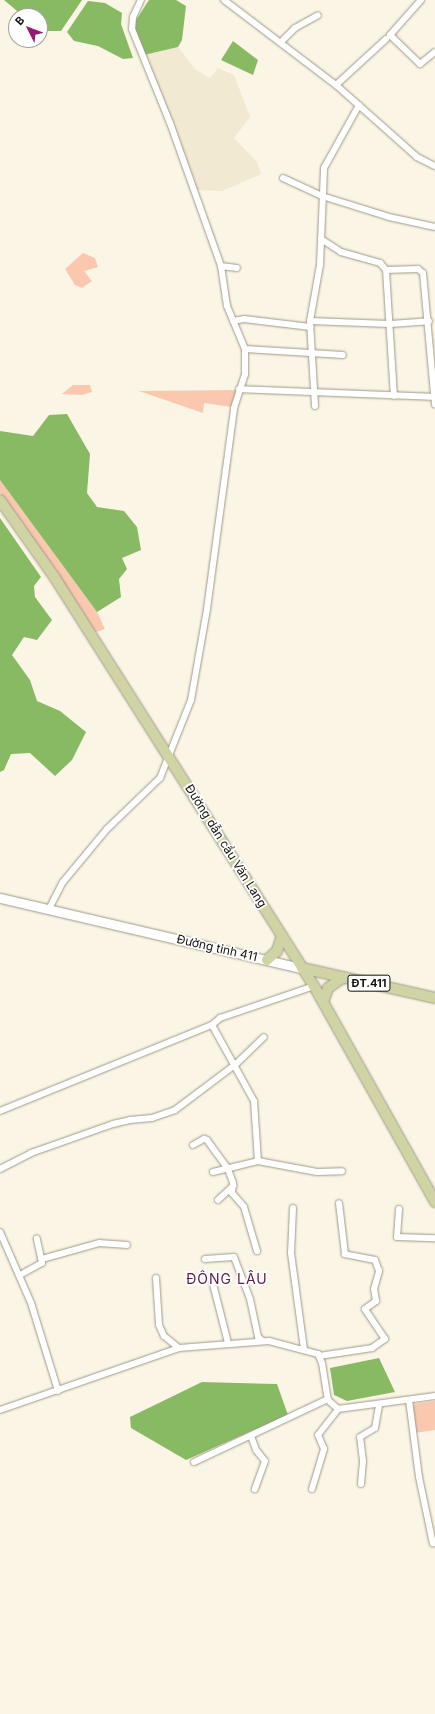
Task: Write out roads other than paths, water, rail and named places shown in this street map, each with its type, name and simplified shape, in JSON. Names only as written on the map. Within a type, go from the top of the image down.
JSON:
[{"type":"main road","name":"Đường dẫn cầu Văn Lang","points":[[0,500],[55,578],[314,986],[435,1202]]},
{"type":"main road","name":"Đường tỉnh 411","points":[[0,898],[435,998]]},
{"type":"main road","points":[[267,960],[277,951],[282,936]]},
{"type":"main road","points":[[323,1002],[328,988],[344,977]]},
{"type":"street","points":[[49,909],[63,882],[108,829],[153,787],[160,778],[190,700],[207,609],[234,408],[245,374],[246,350],[228,306],[221,266],[132,29],[133,17],[140,0]]},
{"type":"street","points":[[224,0],[336,85],[417,157],[435,166]]},
{"type":"street","points":[[421,0],[390,35],[420,64],[435,52]]},
{"type":"street","points":[[281,42],[295,28],[318,15]]},
{"type":"street","points":[[336,85],[386,39]]},
{"type":"street","points":[[315,406],[316,392],[310,324],[318,280],[325,163],[359,105]]},
{"type":"street","points":[[283,178],[322,196],[389,217],[435,227]]},
{"type":"street","points":[[321,239],[341,252],[380,263],[386,270],[394,396]]},
{"type":"street","points":[[221,266],[237,268]]},
{"type":"street","points":[[386,270],[421,270],[429,321],[435,404]]},
{"type":"street","points":[[233,320],[244,319],[310,324],[390,324],[429,321]]},
{"type":"street","points":[[246,350],[312,356],[344,356]]},
{"type":"street","points":[[239,389],[434,397]]},
{"type":"street","points":[[0,1111],[212,1025],[220,1018],[314,986]]},
{"type":"street","points":[[212,1025],[254,1101],[258,1161]]},
{"type":"street","points":[[0,1169],[31,1153],[113,1124],[152,1118],[175,1110],[235,1065],[264,1037]]},
{"type":"street","points":[[193,1145],[204,1139],[207,1140],[228,1169],[233,1185],[232,1193],[244,1207],[257,1252]]},
{"type":"street","points":[[213,1172],[258,1161],[317,1172],[342,1171]]},
{"type":"street","points":[[218,1200],[233,1185]]},
{"type":"street","points":[[0,1410],[180,1348],[263,1341],[304,1349],[319,1356],[372,1348],[385,1339],[366,1310],[376,1301],[374,1289],[379,1271],[375,1260],[345,1254],[339,1203]]},
{"type":"street","points":[[293,1208],[291,1253],[295,1268],[297,1315],[304,1349]]},
{"type":"street","points":[[399,1209],[397,1237],[435,1238]]},
{"type":"street","points":[[0,1232],[31,1302],[58,1391]]},
{"type":"street","points":[[20,1275],[39,1265],[42,1259],[37,1240]]},
{"type":"street","points":[[42,1259],[99,1243],[126,1245]]},
{"type":"street","points":[[205,1259],[234,1257],[250,1299],[258,1337],[263,1341]]},
{"type":"street","points":[[156,1278],[159,1325],[164,1336],[180,1348]]},
{"type":"street","points":[[212,1280],[228,1343]]},
{"type":"street","points":[[319,1356],[328,1399],[338,1409]]},
{"type":"street","points":[[312,1489],[324,1449],[318,1435],[338,1409],[379,1405],[435,1396]]},
{"type":"street","points":[[194,1462],[328,1399]]},
{"type":"street","points":[[409,1400],[419,1477],[433,1544]]},
{"type":"street","points":[[361,1484],[363,1461],[360,1437],[374,1430],[379,1405]]},
{"type":"street","points":[[251,1436],[256,1450],[265,1461],[255,1489]]},
{"type":"district","name":"ĐÔNG LÂU","points":[[227,1279]]}]
